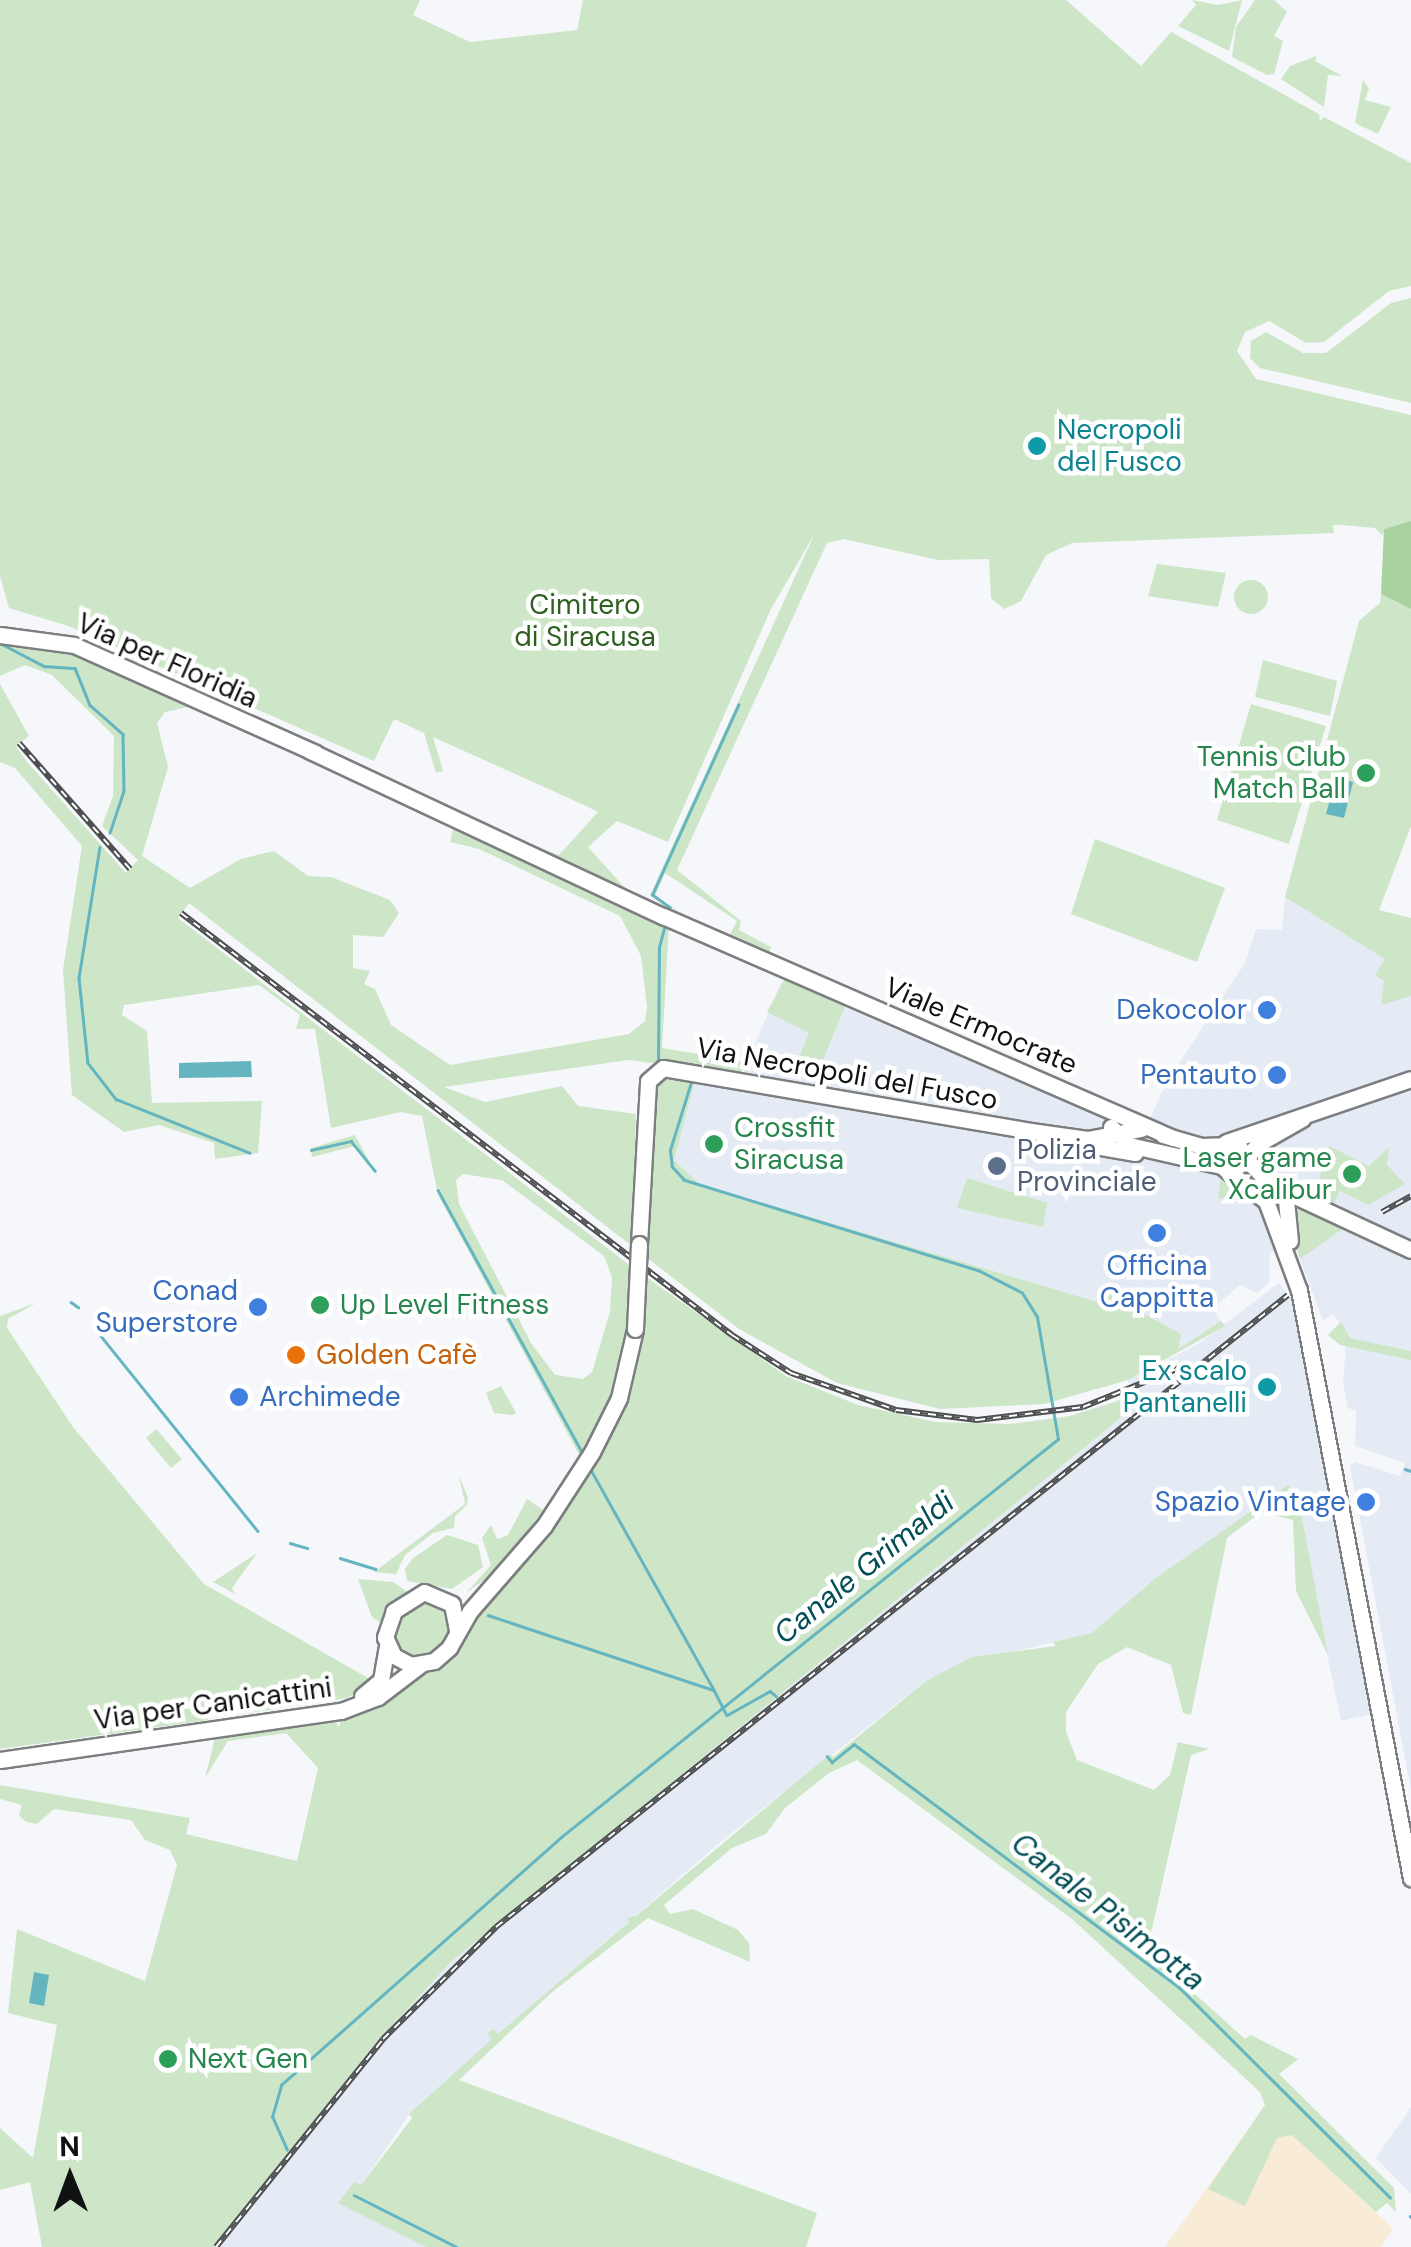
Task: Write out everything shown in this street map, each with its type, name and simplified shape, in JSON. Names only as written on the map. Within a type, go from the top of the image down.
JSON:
[{"type":"main road","name":"Via per Floridia","points":[[0,635],[74,644],[499,838]]},
{"type":"main road","name":"Viale Ermocrate","points":[[499,838],[1009,1069],[1173,1138]]},
{"type":"main road","points":[[1009,1069],[1142,1148],[1174,1157]]},
{"type":"main road","name":"Via Necropoli del Fusco","points":[[557,1502],[588,1458],[618,1398],[635,1329],[648,1080],[654,1071],[1031,1132]]},
{"type":"main road","points":[[1210,1146],[1302,1119],[1411,1080]]},
{"type":"main road","points":[[1031,1132],[1240,1168],[1246,1158],[1302,1119]]},
{"type":"main road","points":[[1142,1148],[1134,1138],[1144,1130]]},
{"type":"main road","points":[[1031,1132],[1144,1130],[1210,1146],[1238,1146],[1279,1201],[1411,1878]]},
{"type":"main road","points":[[1224,1168],[1279,1201],[1315,1206],[1411,1250]]},
{"type":"main road","points":[[1279,1201],[1411,1833]]},
{"type":"main road","points":[[557,1502],[445,1652],[420,1666],[399,1660],[387,1645],[387,1624],[404,1602],[424,1592],[448,1599],[495,1578],[557,1502]]},
{"type":"main road","points":[[448,1599],[458,1630]]},
{"type":"main road","name":"Via per Canicattini","points":[[0,1757],[354,1700],[380,1680],[387,1645]]},
{"type":"main road","name":"Via per Canicattini","points":[[0,1757],[342,1711],[368,1703],[420,1666]]},
{"type":"shaded area","points":[[1285,897],[1386,959],[1411,963],[1411,1790],[1350,1466],[1355,1462],[1400,1476],[1405,1463],[1355,1446],[1356,1411],[1348,1408],[1343,1382],[1346,1347],[1328,1335],[1340,1322],[1332,1314],[1323,1321],[1296,1247],[1270,1253],[1269,1283],[1257,1293],[1240,1285],[1212,1309],[1221,1321],[1177,1350],[1109,1299],[1101,1303],[699,1184],[674,1160],[695,1081],[737,1087],[782,980],[1099,1117],[1104,1103],[1131,1115],[1139,1111],[1148,1123],[1166,1083],[1245,963],[1256,929],[1282,930]]},
{"type":"shaded area","points":[[1279,1283],[1290,1297],[1296,1292],[1372,1714],[1341,1721],[1292,1487],[1156,1579],[1092,1633],[974,1661],[925,1682],[724,1839],[498,2035],[492,2029],[492,2039],[409,2115],[361,2185],[339,2203],[426,2247],[214,2247],[375,2044],[452,1961],[1139,1403],[1128,1380],[1198,1344]]},
{"type":"shaded area","points":[[1265,2105],[1393,2229],[1381,2247],[1165,2247]]},
{"type":"shaded area","points":[[1411,2107],[1411,2194],[1376,2158]]},
{"type":"green space","name":"Cimitero di Siracusa","points":[[0,0],[420,0],[413,15],[470,42],[577,30],[583,0],[1066,0],[1141,66],[1171,32],[1319,114],[1320,121],[1324,117],[1411,163],[1411,286],[1389,291],[1324,342],[1306,343],[1269,321],[1245,332],[1237,351],[1256,379],[1411,415],[1411,521],[1384,529],[1383,536],[1375,528],[1333,525],[1334,533],[1072,543],[1046,555],[1021,601],[1004,609],[991,598],[989,559],[938,560],[844,539],[827,543],[677,870],[741,921],[739,930],[771,947],[770,952],[730,934],[737,921],[665,873],[655,896],[685,915],[650,895],[815,533],[771,609],[668,842],[617,821],[588,847],[625,888],[513,837],[559,855],[598,812],[584,805],[433,737],[443,771],[436,773],[424,733],[394,719],[374,761],[68,626],[9,608],[0,576]]},
{"type":"green space","points":[[1192,0],[1218,5],[1242,0],[1229,51],[1178,26],[1196,5]]},
{"type":"green space","points":[[1255,0],[1274,0],[1287,12],[1274,36],[1283,41],[1274,74],[1267,75],[1232,57],[1236,27]]},
{"type":"green space","points":[[1317,56],[1315,61],[1342,76],[1328,75],[1324,107],[1281,79],[1290,66]]},
{"type":"green space","points":[[1363,80],[1369,88],[1365,100],[1391,107],[1378,134],[1355,123]]},
{"type":"green space","points":[[1411,298],[1411,403],[1260,368],[1250,358],[1251,341],[1266,332],[1303,353],[1326,353],[1391,303]]},
{"type":"green space","points":[[1411,521],[1411,609],[1381,594],[1384,529]]},
{"type":"green space","points":[[1157,564],[1226,573],[1218,607],[1148,596]]},
{"type":"green space","points":[[1251,580],[1263,585],[1268,597],[1263,609],[1251,614],[1239,609],[1234,597],[1239,585]]},
{"type":"green space","name":"Tennis Club Match Ball","points":[[1381,594],[1411,609],[1411,826],[1379,910],[1411,918],[1411,996],[1381,1005],[1384,981],[1375,975],[1385,959],[1285,897],[1359,621],[1380,603]]},
{"type":"green space","points":[[0,643],[63,647],[192,706],[165,712],[157,723],[168,767],[142,856],[190,888],[241,859],[274,851],[308,876],[331,877],[390,900],[399,913],[383,937],[353,935],[353,968],[370,971],[364,984],[375,989],[391,1025],[450,1065],[629,1034],[645,1021],[647,1007],[641,956],[620,916],[479,849],[450,842],[454,826],[669,924],[662,1048],[745,1062],[741,1074],[628,1060],[444,1087],[485,1102],[562,1086],[578,1106],[636,1114],[632,1239],[645,1248],[654,1084],[666,1075],[695,1081],[674,1160],[699,1184],[1101,1303],[1110,1295],[1181,1334],[1178,1349],[1221,1321],[1225,1326],[1128,1380],[1044,1404],[940,1409],[837,1383],[739,1329],[189,903],[178,918],[628,1264],[786,1376],[858,1405],[936,1422],[1010,1424],[1070,1416],[1136,1395],[1139,1403],[452,1961],[375,2044],[214,2247],[42,2247],[30,2182],[0,2190],[0,2128],[33,2158],[57,2025],[8,2013],[17,1929],[145,1981],[177,1865],[170,1850],[145,1840],[131,1820],[54,1809],[37,1824],[26,1822],[19,1815],[22,1805],[0,1799],[0,1785],[190,1818],[186,1834],[297,1861],[318,1768],[286,1733],[228,1741],[205,1778],[216,1734],[333,1717],[339,1727],[342,1716],[445,1662],[468,1623],[508,1582],[588,1471],[438,1195],[422,1116],[400,1112],[331,1128],[315,1029],[296,1029],[300,1015],[259,985],[124,1005],[122,1015],[147,1031],[152,1103],[262,1101],[258,1153],[215,1159],[214,1143],[159,1125],[124,1132],[72,1095],[63,970],[82,846],[15,768],[0,762],[0,684],[29,736],[16,746],[27,762],[126,873],[138,860],[102,826],[113,796],[114,736],[52,675],[25,665],[0,676]],"holes":[[[463,1174],[502,1180],[604,1256],[612,1277],[610,1312],[592,1372],[583,1379],[555,1375],[531,1343],[459,1204],[456,1180]],[[628,1325],[642,1335],[636,1370],[596,1457],[586,1444],[611,1400]]]},
{"type":"green space","points":[[1263,660],[1337,681],[1330,716],[1255,697]]},
{"type":"green space","points":[[1251,704],[1326,726],[1289,844],[1217,820]]},
{"type":"green space","points":[[1095,839],[1225,888],[1197,962],[1071,914]]},
{"type":"green space","points":[[786,977],[846,1004],[815,1079],[793,1072],[809,1033],[767,1012]]},
{"type":"green space","points":[[355,1135],[377,1175],[355,1146],[312,1157],[311,1148]]},
{"type":"green space","name":"Laser game Xcalibur","points":[[1329,1146],[1369,1166],[1389,1147],[1387,1165],[1405,1184],[1368,1205],[1340,1191],[1333,1206],[1314,1197]]},
{"type":"green space","points":[[1221,1175],[1249,1196],[1252,1203],[1218,1198]]},
{"type":"green space","points":[[967,1178],[1047,1203],[1043,1227],[957,1208]]},
{"type":"green space","points":[[1299,1209],[1344,1228],[1300,1259],[1293,1238],[1293,1212]]},
{"type":"green space","points":[[36,1303],[8,1319],[7,1328],[73,1427],[204,1584],[375,1682],[347,1698],[236,1715],[214,1696],[206,1701],[208,1720],[0,1749],[0,1316]]},
{"type":"green space","points":[[1341,1322],[1350,1338],[1411,1351],[1411,1360],[1340,1345],[1328,1335]]},
{"type":"green space","points":[[501,1386],[516,1413],[513,1415],[494,1413],[486,1393]]},
{"type":"green space","points":[[156,1429],[182,1459],[171,1468],[146,1438]]},
{"type":"green space","points":[[459,1475],[468,1498],[467,1505],[455,1516],[454,1528],[433,1533],[405,1555],[396,1574],[374,1572],[465,1504]]},
{"type":"green space","points":[[1288,1485],[1298,1497],[1328,1655],[1296,1591],[1293,1520],[1261,1512],[1227,1538],[1191,1715],[1183,1713],[1171,1665],[1127,1647],[1098,1664],[1066,1712],[1066,1732],[1077,1760],[1154,1790],[1170,1775],[1178,1742],[1209,1749],[1191,1755],[1147,1951],[1245,2039],[1251,2035],[1298,2059],[1279,2074],[1394,2188],[1396,2212],[1387,2203],[1376,2212],[1292,2135],[1277,2138],[1245,2206],[1208,2189],[1265,2105],[1260,2092],[1072,1919],[857,1760],[829,1773],[785,1808],[766,1834],[732,1848],[664,1905],[670,1914],[693,1909],[738,1930],[749,1943],[750,1962],[648,1918],[551,1993],[459,2080],[817,2213],[806,2247],[426,2247],[338,2203],[354,2182],[361,2185],[412,2118],[409,2114],[492,2039],[487,2034],[493,2029],[498,2034],[629,1922],[626,1918],[636,1916],[830,1754],[833,1757],[925,1682],[971,1657],[1056,1646],[1053,1642],[1092,1633],[1156,1578]]},
{"type":"green space","points":[[527,1499],[543,1510],[501,1568],[466,1593],[491,1565],[482,1538],[491,1525],[497,1539],[508,1535]]},
{"type":"green space","points":[[447,1535],[478,1545],[483,1567],[452,1589],[407,1581],[405,1569],[413,1558]]},
{"type":"green space","points":[[257,1553],[232,1588],[235,1594],[213,1582]]},
{"type":"green space","points":[[358,1579],[393,1582],[408,1592],[381,1623],[372,1617]]},
{"type":"green space","points":[[422,1601],[443,1609],[451,1630],[443,1651],[422,1659],[401,1651],[393,1630],[401,1609]]},
{"type":"water","points":[[1336,778],[1353,782],[1344,818],[1326,814]]},
{"type":"water","points":[[251,1061],[252,1077],[179,1078],[179,1063]]},
{"type":"water","points":[[34,1972],[49,1975],[44,2006],[29,2003]]},
{"type":"waterway","points":[[0,643],[44,666],[75,668],[90,705],[123,734],[124,791],[110,833]]},
{"type":"waterway","name":"Canale Grimaldi","points":[[670,908],[652,895],[738,705]]},
{"type":"waterway","points":[[100,847],[79,978],[88,1063],[116,1099],[250,1153]]},
{"type":"waterway","name":"Canale Grimaldi","points":[[658,1060],[659,947],[665,924]]},
{"type":"waterway","name":"Canale Grimaldi","points":[[287,2150],[272,2117],[281,2085],[560,1838],[1058,1439],[1037,1317],[1022,1293],[979,1271],[684,1180],[672,1167],[670,1150],[691,1082]]},
{"type":"waterway","points":[[311,1150],[351,1141],[375,1171]]},
{"type":"waterway","points":[[438,1190],[582,1452]]},
{"type":"waterway","points":[[71,1302],[78,1307]]},
{"type":"waterway","points":[[101,1336],[258,1531]]},
{"type":"waterway","points":[[590,1468],[714,1690]]},
{"type":"waterway","points":[[1405,1469],[1411,1471]]},
{"type":"waterway","points":[[290,1543],[307,1548]]},
{"type":"waterway","points":[[340,1558],[375,1569]]},
{"type":"waterway","name":"Canale Pisimotta","points":[[488,1615],[714,1690],[727,1715],[770,1691],[776,1696]]},
{"type":"waterway","name":"Canale Pisimotta","points":[[827,1756],[832,1762],[854,1744],[1179,1987],[1390,2197]]},
{"type":"waterway","name":"Canale Grimaldi","points":[[354,2195],[457,2247]]},
{"type":"railway","points":[[19,743],[130,869]]},
{"type":"railway","points":[[181,913],[732,1335],[791,1373],[896,1410],[977,1420],[1083,1407],[1189,1364]]},
{"type":"railway","points":[[1382,1212],[1411,1196]]},
{"type":"railway","points":[[216,2247],[383,2039],[496,1927],[1288,1295]]},
{"type":"place","name":"Necropoli del Fusco","points":[[1037,446]]},
{"type":"place","name":"Tennis Club Match Ball","points":[[1366,773]]},
{"type":"place","name":"Dekocolor","points":[[1267,1010]]},
{"type":"place","name":"Pentauto","points":[[1277,1075]]},
{"type":"place","name":"Crossfit Siracusa","points":[[714,1144]]},
{"type":"place","name":"Polizia Provinciale","points":[[997,1166]]},
{"type":"place","name":"Laser game Xcalibur","points":[[1352,1174]]},
{"type":"place","name":"Officina Cappitta","points":[[1157,1233]]},
{"type":"place","name":"Up Level Fitness","points":[[320,1305]]},
{"type":"place","name":"Conad Superstore","points":[[258,1307]]},
{"type":"place","name":"Golden Cafè","points":[[296,1355]]},
{"type":"place","name":"Ex scalo Pantanelli","points":[[1267,1387]]},
{"type":"place","name":"Archimede","points":[[239,1397]]},
{"type":"place","name":"Spazio Vintage","points":[[1366,1502]]},
{"type":"place","name":"Next Gen","points":[[168,2059]]}]
